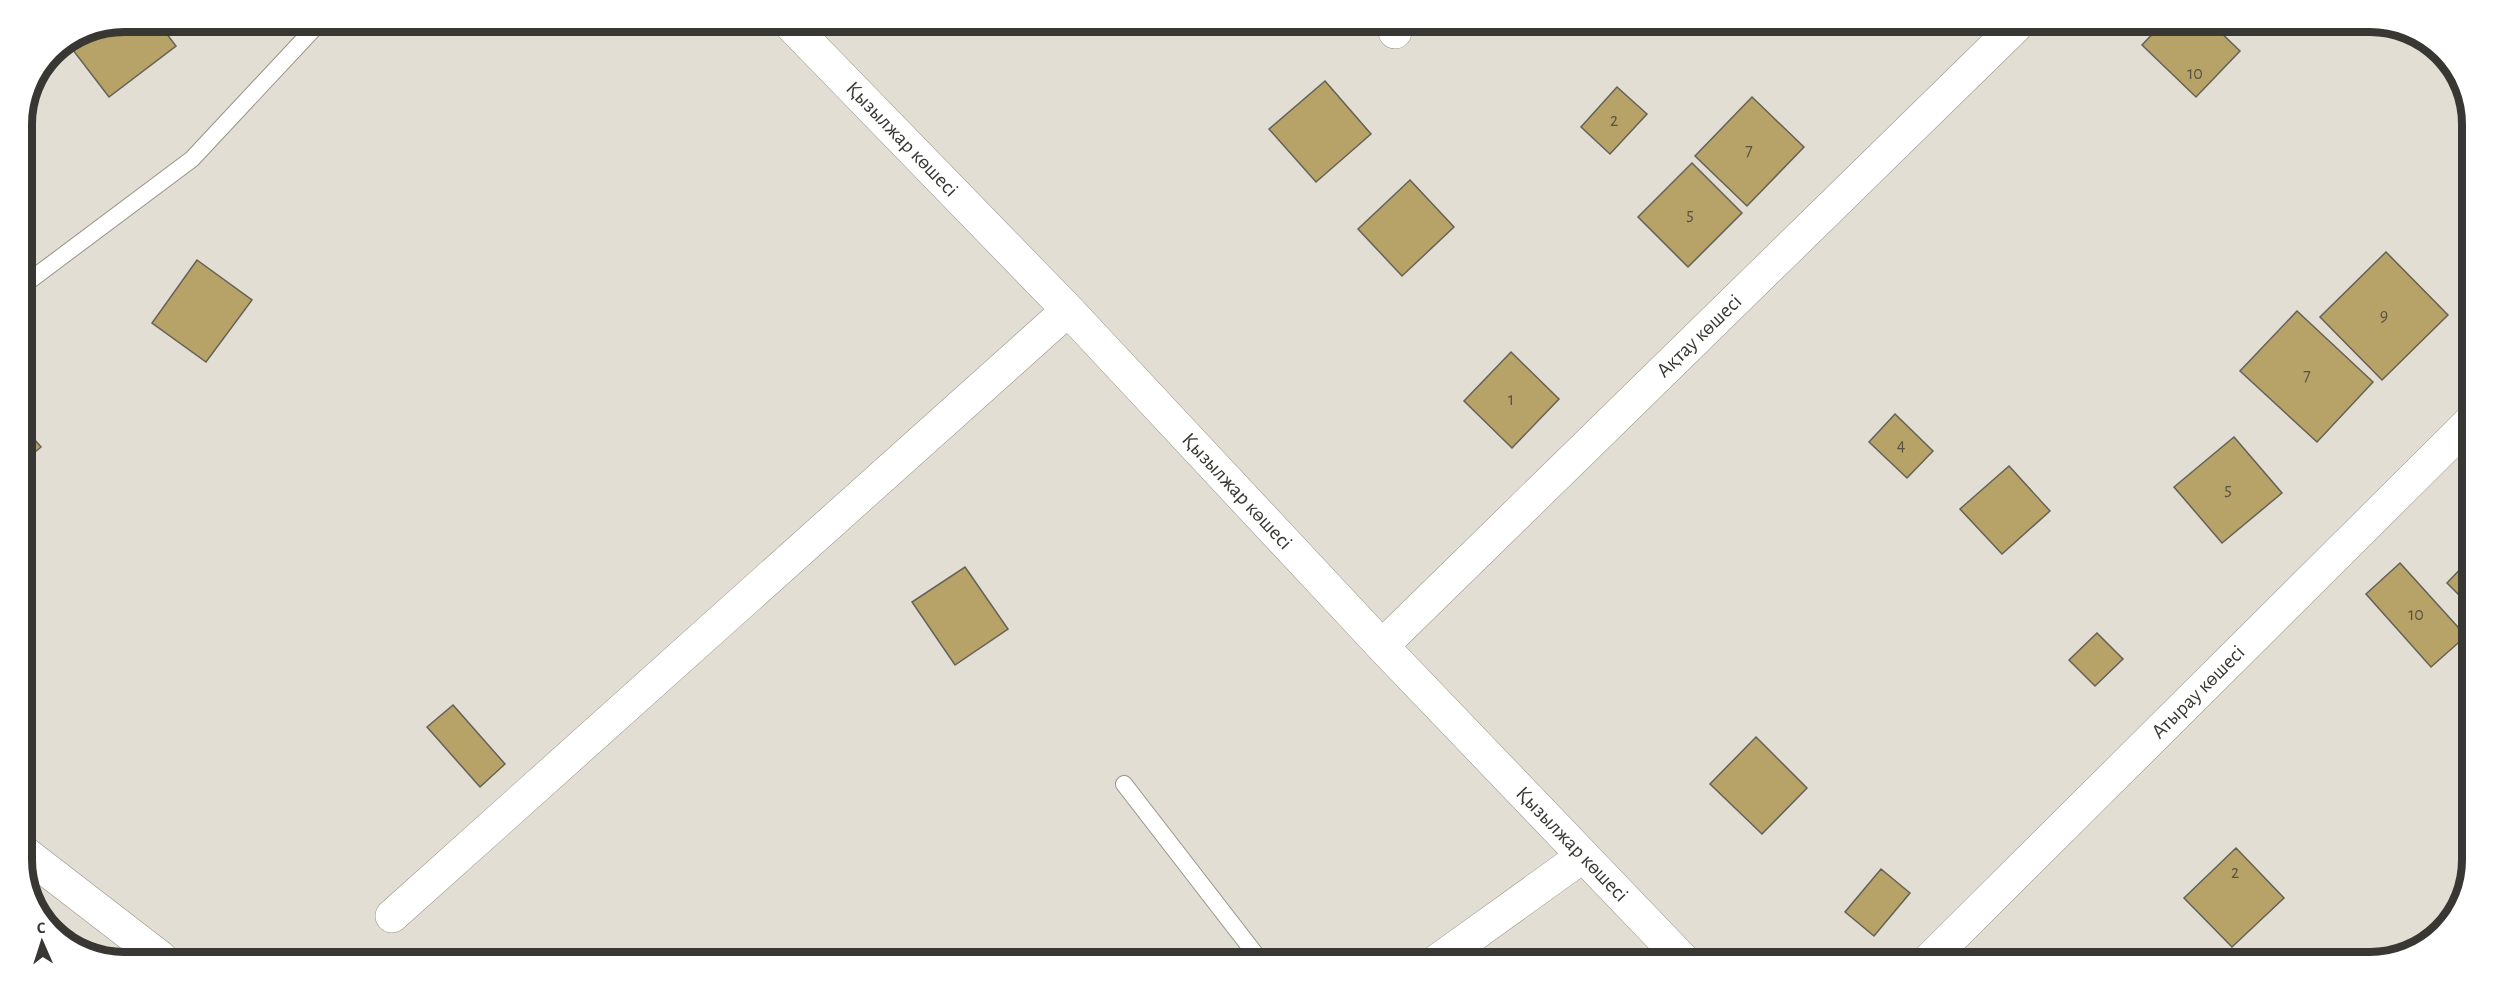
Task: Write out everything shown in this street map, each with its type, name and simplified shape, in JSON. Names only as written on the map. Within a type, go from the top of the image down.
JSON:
[{"type":"street","name":"Қызылжар көшесі","points":[[798,32],[1068,310],[1382,646],[1675,952]]},
{"type":"street","name":"Ақтау көшесі","points":[[1382,646],[2010,32]]},
{"type":"street","points":[[392,916],[1068,310]]},
{"type":"street","name":"Атырау көшесі","points":[[1937,952],[2461,431]]},
{"type":"street","points":[[1450,952],[1583,856]]},
{"type":"street","points":[[32,858],[153,952]]},
{"type":"lane","points":[[32,279],[192,159],[311,32]]},
{"type":"lane","points":[[1124,784],[1254,952]]},
{"type":"building","points":[[165,32],[176,46],[109,97],[71,48],[106,33]]},
{"type":"building","points":[[2154,32],[2220,32],[2240,51],[2196,97],[2142,45]]},
{"type":"building","points":[[1325,81],[1371,134],[1316,182],[1269,129]]},
{"type":"building","points":[[1617,87],[1647,114],[1610,154],[1581,127]]},
{"type":"building","points":[[1752,97],[1804,147],[1747,206],[1695,156]]},
{"type":"building","points":[[1692,163],[1742,213],[1688,267],[1638,217]]},
{"type":"building","points":[[1410,180],[1454,227],[1402,276],[1358,229]]},
{"type":"building","points":[[2386,252],[2448,315],[2382,380],[2320,317]]},
{"type":"building","points":[[197,260],[252,300],[206,362],[152,323]]},
{"type":"building","points":[[2297,311],[2373,382],[2317,442],[2240,371]]},
{"type":"building","points":[[1511,352],[1559,399],[1512,448],[1464,401]]},
{"type":"building","points":[[1895,414],[1933,451],[1907,478],[1869,442]]},
{"type":"building","points":[[32,437],[41,447],[32,455]]},
{"type":"building","points":[[2234,437],[2282,493],[2222,543],[2174,487]]},
{"type":"building","points":[[2009,466],[2050,511],[2002,554],[1960,509]]},
{"type":"building","points":[[2400,563],[2462,631],[2462,640],[2431,667],[2366,594]]},
{"type":"building","points":[[965,567],[1008,629],[955,665],[912,602]]},
{"type":"building","points":[[2462,568],[2462,598],[2447,583]]},
{"type":"building","points":[[2097,633],[2123,659],[2095,686],[2069,660]]},
{"type":"building","points":[[453,705],[505,764],[480,787],[427,727]]},
{"type":"building","points":[[1756,737],[1807,788],[1762,834],[1710,784]]},
{"type":"building","points":[[2236,848],[2284,898],[2232,947],[2184,898]]},
{"type":"building","points":[[1881,869],[1910,893],[1874,936],[1845,912]]}]
